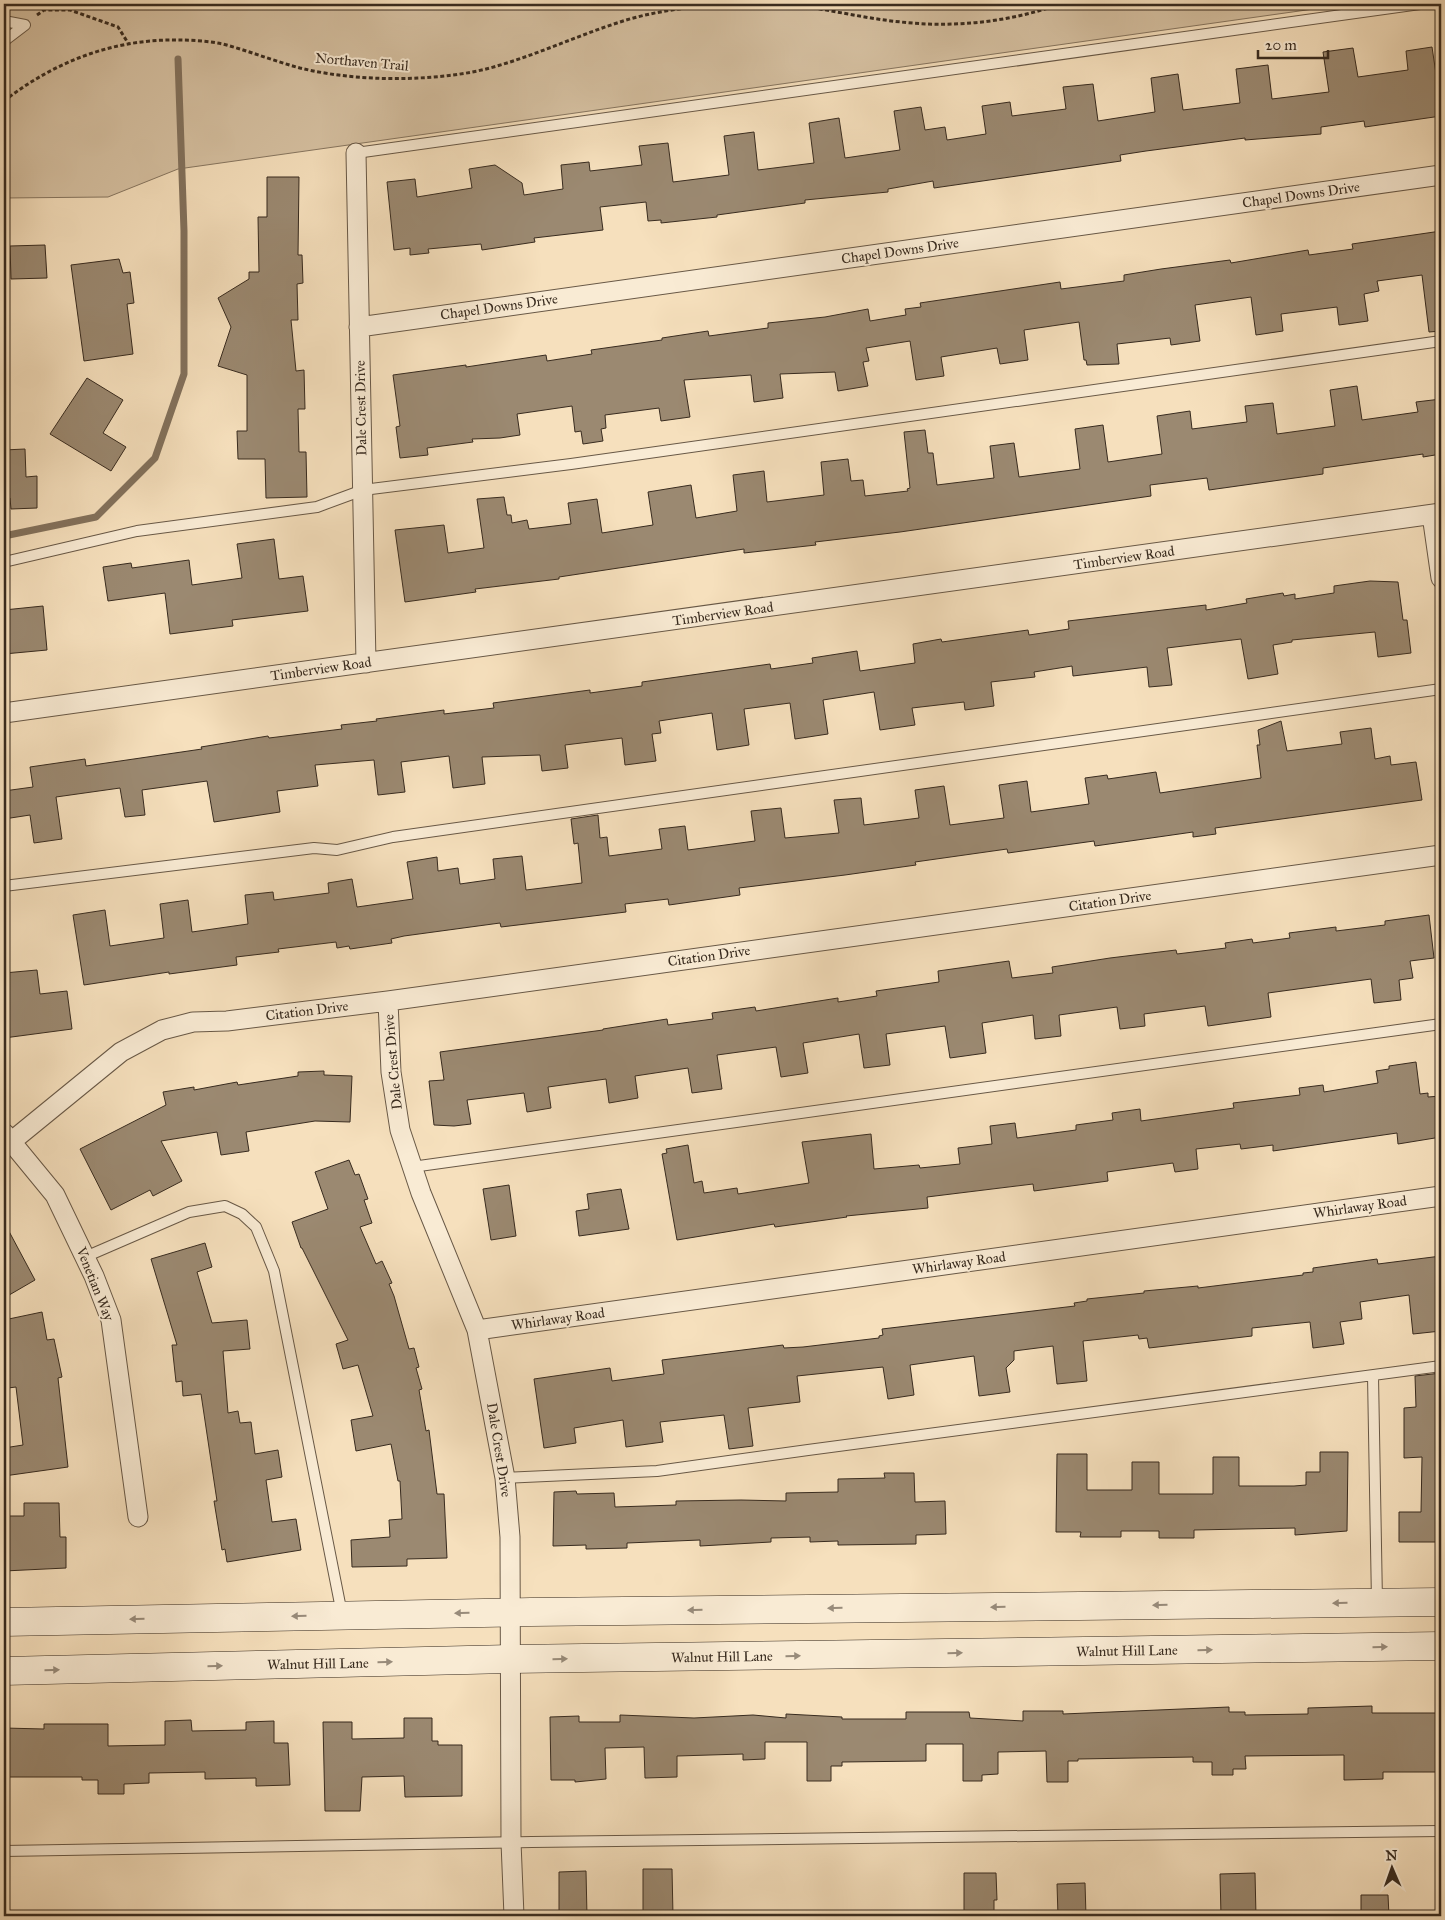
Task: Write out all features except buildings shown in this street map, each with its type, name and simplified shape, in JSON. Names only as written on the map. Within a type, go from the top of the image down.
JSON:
[{"type":"main road","points":[[4,1622],[511,1612],[1441,1602]]},
{"type":"main road","name":"Walnut Hill Lane","points":[[4,1671],[511,1659],[1441,1646]]},
{"type":"street","name":"Dale Crest Drive","points":[[356,153],[366,663]]},
{"type":"street","name":"Chapel Downs Drive","points":[[359,327],[1441,175]]},
{"type":"street","name":"Timberview Road","points":[[4,713],[1437,514]]},
{"type":"street","points":[[1437,514],[1441,578]]},
{"type":"street","name":"Citation Drive","points":[[8,1137],[121,1052],[162,1030],[193,1022],[227,1022],[388,1001],[1441,855]]},
{"type":"street","name":"Dale Crest Drive","points":[[388,1001],[391,1072],[398,1120],[421,1192],[477,1330],[505,1478],[510,1537],[511,1842],[514,1916]]},
{"type":"street","name":"Venetian Way","points":[[8,1137],[55,1195],[85,1257],[111,1320],[138,1517]]},
{"type":"street","name":"Whirlaway Road","points":[[477,1330],[1441,1196]]},
{"type":"lane","points":[[356,153],[1420,4]]},
{"type":"lane","points":[[4,21],[25,25]]},
{"type":"lane","points":[[4,41],[25,25]]},
{"type":"lane","points":[[4,562],[137,531],[317,507],[362,490],[571,464],[1441,342]]},
{"type":"lane","points":[[4,886],[314,848],[337,850],[393,837],[1441,689]]},
{"type":"lane","points":[[412,1168],[1441,1024]]},
{"type":"lane","points":[[85,1257],[189,1212],[225,1206],[242,1214],[256,1228],[274,1270],[342,1615]]},
{"type":"lane","points":[[505,1478],[657,1471],[1441,1366]]},
{"type":"lane","points":[[1373,1376],[1377,1602]]},
{"type":"lane","points":[[4,1851],[511,1842],[1441,1831]]},
{"type":"path","name":"Northaven Trail","points":[[4,101],[39,77],[65,63],[100,50],[128,43],[161,40],[196,40],[222,44],[302,68],[382,78],[418,78],[489,68],[525,57],[617,22],[651,13],[737,4]]},
{"type":"path","points":[[780,4],[824,9],[900,22],[929,24],[967,23],[1007,18],[1060,4]]},
{"type":"path","points":[[25,25],[44,10],[70,10],[118,28],[128,43]]},
{"type":"shaded area","points":[[4,4],[1349,4],[178,169],[108,197],[4,198]]},
{"type":"waterway","points":[[4,536],[96,517],[155,458],[184,374],[184,231],[178,59]]}]
